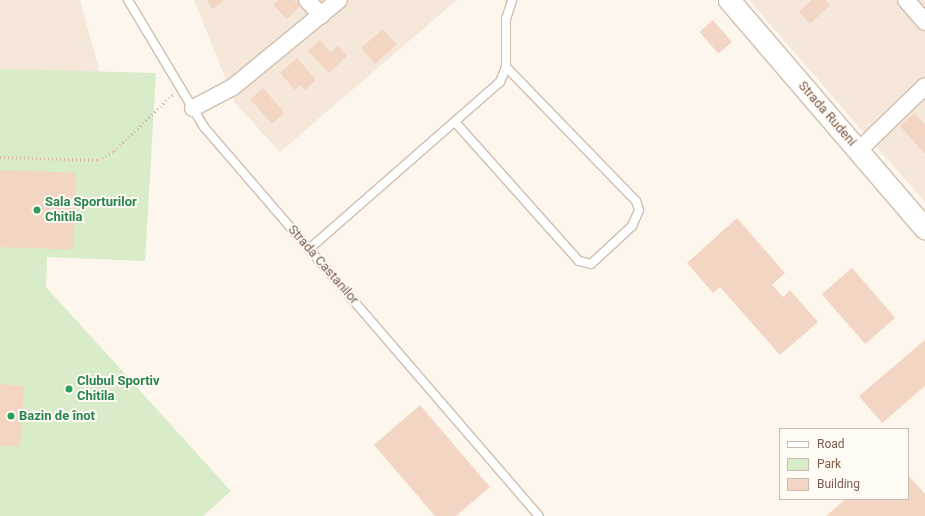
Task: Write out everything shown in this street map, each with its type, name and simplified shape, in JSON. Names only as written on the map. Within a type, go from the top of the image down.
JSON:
[{"type":"street","points":[[307,0],[321,15]]},
{"type":"street","points":[[193,108],[233,87],[339,0]]},
{"type":"street","name":"Strada Rudeni","points":[[729,0],[925,229]]},
{"type":"street","points":[[906,0],[925,22]]},
{"type":"street","points":[[858,151],[925,86]]},
{"type":"lane","name":"Strada Castanilor","points":[[128,0],[204,127],[539,516]]},
{"type":"lane","points":[[309,249],[500,82],[506,67],[506,19],[512,0]]},
{"type":"lane","points":[[455,122],[579,261],[591,264],[632,226],[639,210],[636,200],[506,67]]},
{"type":"path","points":[[0,157],[98,160],[114,151],[180,87]]},
{"type":"shaded area","points":[[0,0],[80,0],[100,73],[0,69]]},
{"type":"shaded area","points":[[194,0],[457,0],[280,152],[235,103]]},
{"type":"shaded area","points":[[749,0],[925,0],[925,202],[859,127]]},
{"type":"green space","name":"Clubul Sportiv Chitila","points":[[0,69],[156,73],[145,261],[47,257],[46,287],[231,491],[203,516],[0,516]]},
{"type":"building","points":[[207,0],[225,0],[212,9]]},
{"type":"building","points":[[278,0],[294,0],[300,6],[287,19],[273,5]]},
{"type":"building","points":[[812,0],[825,0],[830,5],[810,24],[799,12]]},
{"type":"building","points":[[713,20],[732,42],[718,54],[699,32]]},
{"type":"building","points":[[383,29],[397,45],[375,64],[361,48]]},
{"type":"building","points":[[320,40],[331,53],[338,46],[347,56],[329,73],[308,51]]},
{"type":"building","points":[[297,58],[316,80],[305,90],[300,85],[295,90],[280,73]]},
{"type":"building","points":[[263,88],[285,113],[272,124],[250,99]]},
{"type":"building","points":[[914,113],[925,124],[925,154],[900,126]]},
{"type":"building","name":"Sala Sporturilor Chitila","points":[[0,170],[76,173],[73,250],[0,247]]},
{"type":"building","points":[[737,218],[785,273],[772,285],[783,297],[790,290],[818,322],[780,355],[720,287],[713,293],[687,263]]},
{"type":"building","points":[[852,268],[895,318],[865,344],[822,294]]},
{"type":"building","points":[[925,340],[925,386],[882,423],[859,396]]},
{"type":"building","name":"Bazin de înot","points":[[0,384],[24,386],[20,447],[0,446]]},
{"type":"building","points":[[420,405],[490,487],[456,516],[435,516],[374,445]]},
{"type":"building","points":[[909,476],[925,494],[925,516],[826,516],[845,500],[909,500]]},
{"type":"place","name":"Sala Sporturilor Chitila","points":[[37,210]]},
{"type":"place","name":"Clubul Sportiv Chitila","points":[[69,389]]},
{"type":"place","name":"Bazin de înot","points":[[11,416]]}]
